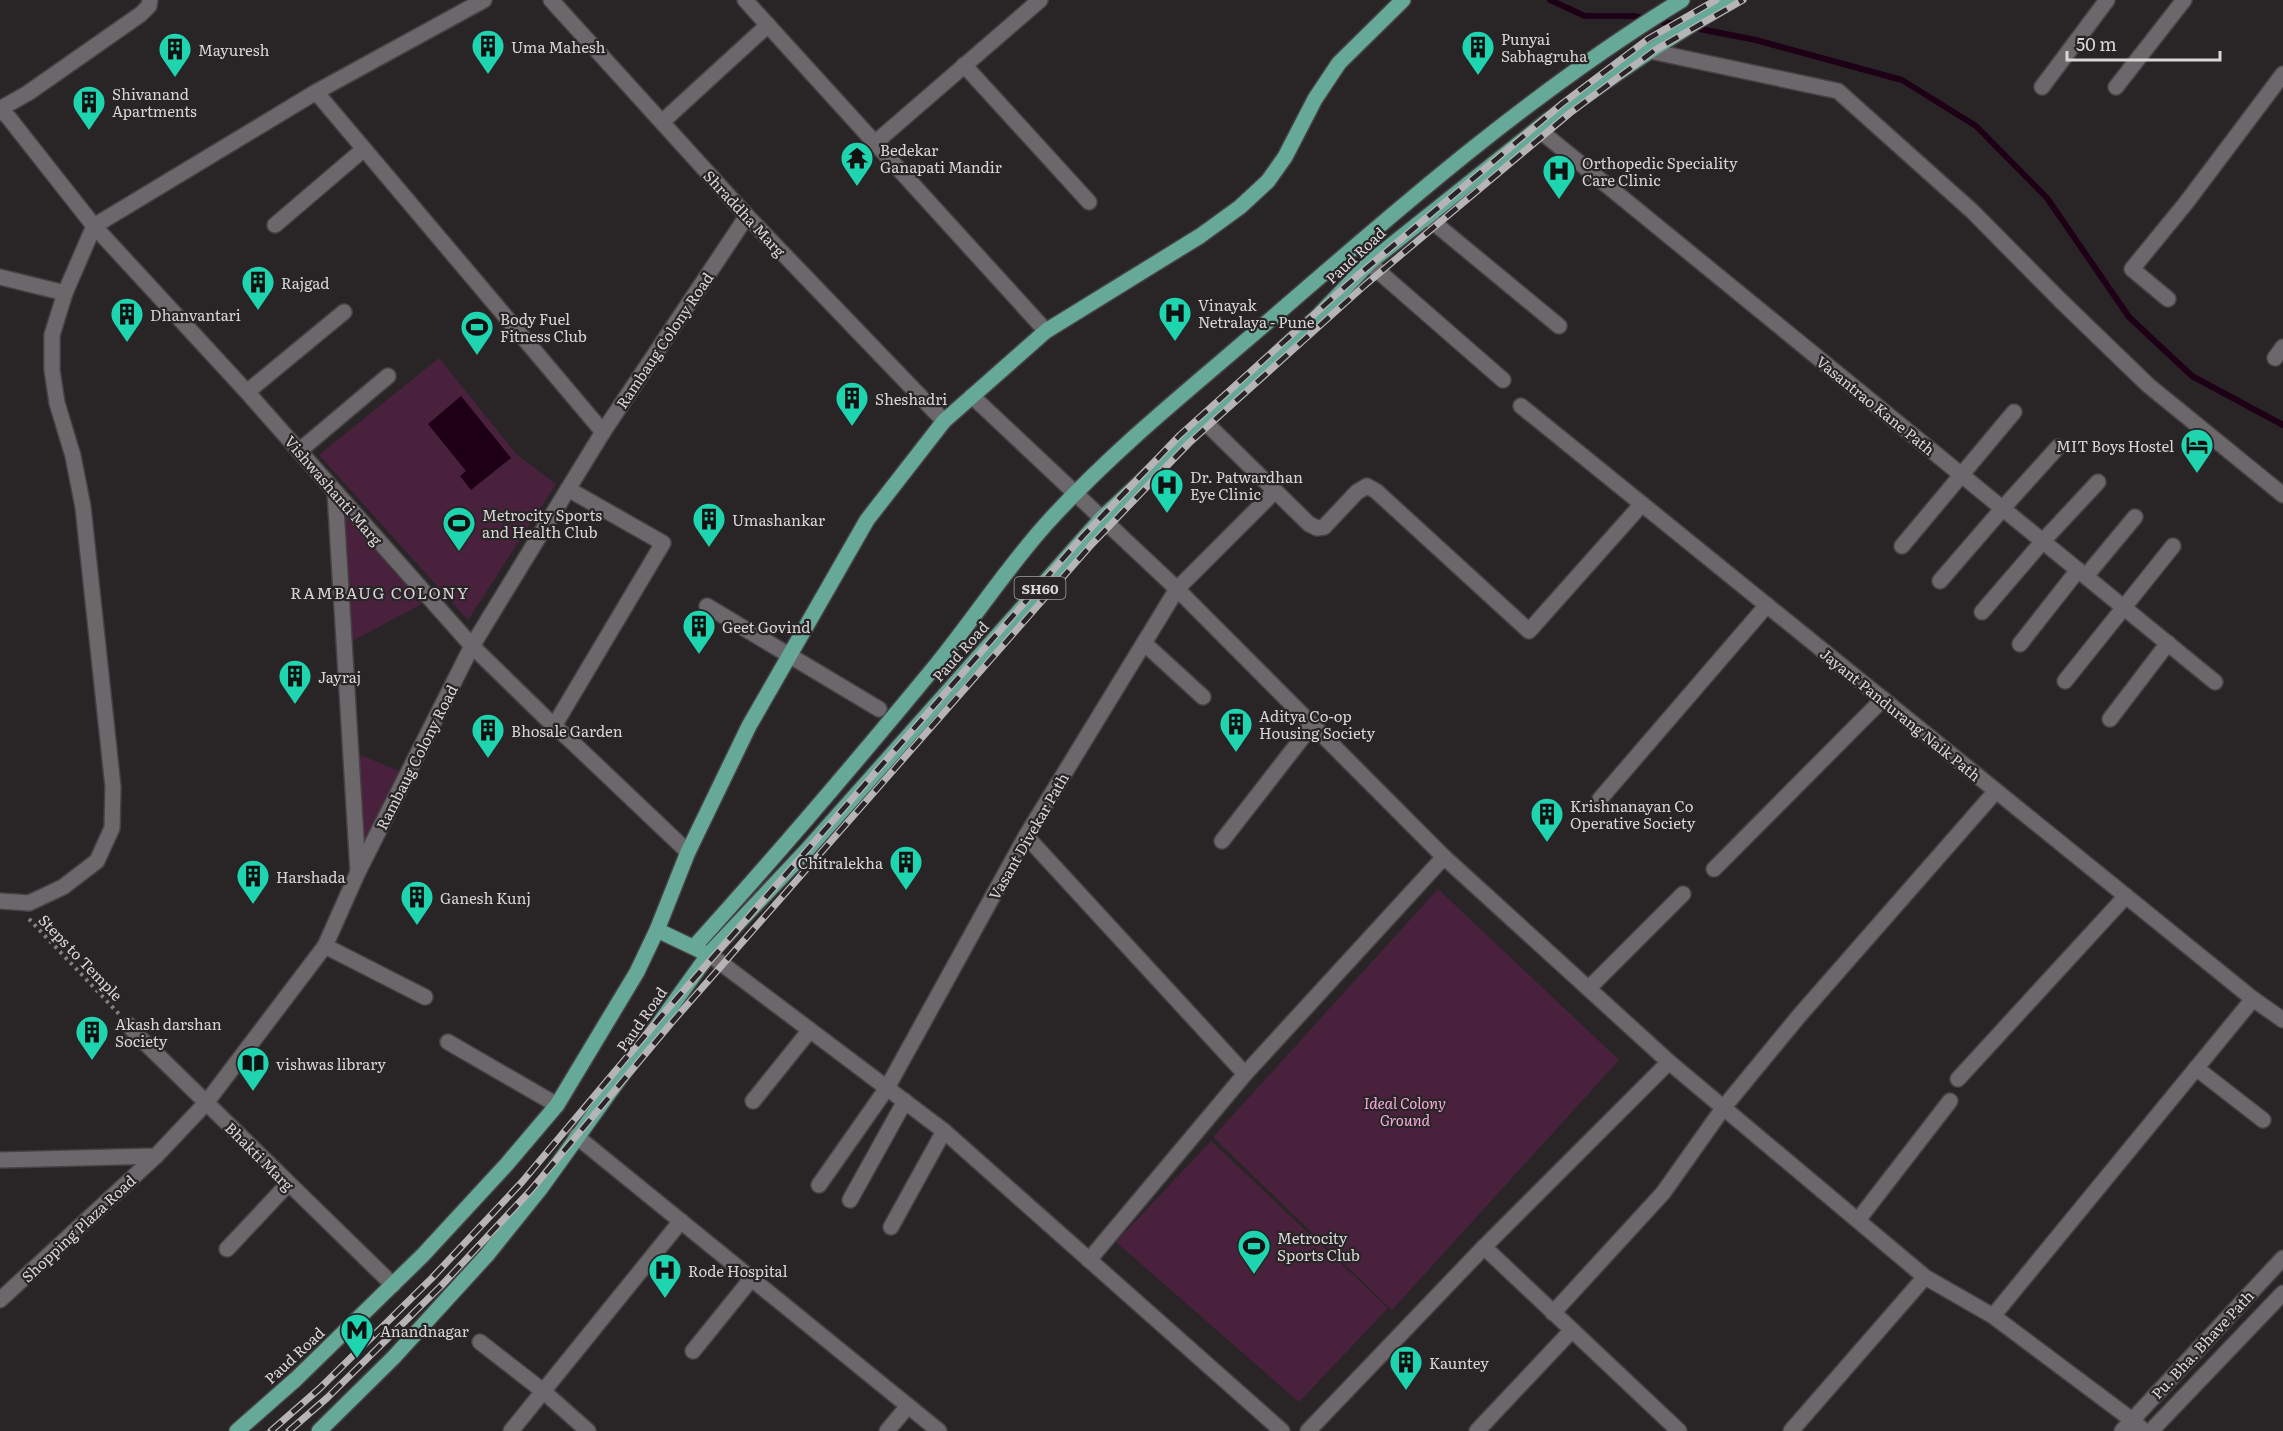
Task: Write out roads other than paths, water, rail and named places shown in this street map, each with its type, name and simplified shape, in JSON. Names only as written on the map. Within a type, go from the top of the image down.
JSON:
[{"type":"main road","name":"Paud Road","points":[[237,1431],[296,1379],[393,1285],[507,1164],[557,1105],[637,972],[657,930],[688,852],[749,726],[867,520],[944,421],[1046,331],[1200,236],[1240,207],[1268,181],[1285,157],[1315,99],[1339,63],[1403,0]]},
{"type":"main road","points":[[694,947],[794,836],[938,662],[1044,526],[1075,493],[1147,425],[1416,194],[1531,102],[1682,0]]},
{"type":"main road","name":"Paud Road","points":[[319,1431],[394,1357],[487,1255],[540,1189],[709,954],[806,852],[1102,518],[1319,315],[1369,263],[1538,129],[1666,40],[1731,0]]},
{"type":"main road","points":[[657,930],[709,954]]},
{"type":"street","points":[[0,110],[141,14],[149,6],[150,0]]},
{"type":"street","points":[[0,901],[29,903],[63,887],[97,861],[112,828],[113,786],[83,507],[73,456],[57,403],[52,370],[52,335],[64,293],[94,226],[316,92],[484,0]]},
{"type":"street","name":"Shraddha Marg","points":[[550,0],[747,216],[944,421]]},
{"type":"street","points":[[745,0],[1046,331]]},
{"type":"street","points":[[876,142],[1040,0]]},
{"type":"street","points":[[2042,87],[2107,0]]},
{"type":"street","points":[[2115,87],[2184,0]]},
{"type":"street","points":[[662,122],[768,25]]},
{"type":"street","points":[[1650,51],[1838,91],[1972,211],[2148,385],[2283,495]]},
{"type":"street","points":[[964,66],[1089,202]]},
{"type":"street","points":[[2168,299],[2132,269],[2186,203],[2283,74]]},
{"type":"street","points":[[316,92],[603,432]]},
{"type":"street","name":"Vishwashanti Marg","points":[[0,110],[9,118],[94,226],[247,392],[472,646],[688,852]]},
{"type":"street","name":"Vasantrao Kane Path","points":[[1538,129],[2215,682]]},
{"type":"street","points":[[275,225],[364,149]]},
{"type":"street","name":"Rambaug Colony Road","points":[[156,1155],[206,1103],[325,946],[358,872],[472,646],[603,432],[747,216]]},
{"type":"street","points":[[1427,217],[1559,326]]},
{"type":"street","points":[[1369,263],[1503,380]]},
{"type":"street","points":[[0,277],[64,293]]},
{"type":"street","points":[[247,392],[344,312]]},
{"type":"street","points":[[299,451],[388,376]]},
{"type":"street","points":[[972,396],[1177,589],[1444,856],[1669,1062],[1925,1277],[1993,1316],[2127,1425],[2144,1431]]},
{"type":"street","name":"Jayant Pandurang Naik Path","points":[[1521,406],[2253,999],[2283,1020]]},
{"type":"street","points":[[1902,546],[2014,412]]},
{"type":"street","points":[[1204,421],[1274,492],[1309,524],[1317,528],[1324,527],[1357,492],[1367,486],[1376,491],[1529,631],[1642,504]]},
{"type":"street","points":[[1940,581],[2058,447]]},
{"type":"street","points":[[1982,612],[2098,482]]},
{"type":"street","points":[[554,726],[663,543],[568,489]]},
{"type":"street","points":[[335,492],[358,872]]},
{"type":"street","name":"Vasant Divekar Path","points":[[819,1185],[887,1088],[1026,836],[1177,589],[1274,492]]},
{"type":"street","points":[[2020,644],[2082,573],[2136,517]]},
{"type":"street","points":[[2066,681],[2173,546]]},
{"type":"street","points":[[1600,799],[1767,605]]},
{"type":"street","points":[[707,606],[879,709]]},
{"type":"street","points":[[1144,643],[1203,697]]},
{"type":"street","points":[[2110,719],[2168,643]]},
{"type":"street","points":[[1714,869],[1883,699]]},
{"type":"street","points":[[1222,841],[1313,724]]},
{"type":"street","points":[[1553,1312],[1663,1193],[1724,1107],[1808,1006],[1996,791]]},
{"type":"street","points":[[1026,836],[1245,1074]]},
{"type":"street","points":[[1089,1260],[1245,1074],[1444,856]]},
{"type":"street","points":[[1589,988],[1683,894]]},
{"type":"street","points":[[1958,1079],[2126,896]]},
{"type":"street","points":[[325,946],[425,997]]},
{"type":"street","points":[[709,954],[944,1131],[1282,1431]]},
{"type":"street","points":[[1993,1316],[2253,999]]},
{"type":"street","name":"Bhakti Marg","points":[[129,1025],[393,1285]]},
{"type":"street","points":[[753,1101],[810,1030]]},
{"type":"street","points":[[448,1042],[557,1105]]},
{"type":"street","points":[[1308,1431],[1484,1247],[1669,1062]]},
{"type":"street","points":[[2196,1068],[2263,1120]]},
{"type":"street","points":[[850,1200],[905,1101]]},
{"type":"street","points":[[1858,1220],[1950,1101]]},
{"type":"street","points":[[891,1227],[944,1131]]},
{"type":"street","points":[[576,1136],[939,1431]]},
{"type":"street","points":[[0,1160],[156,1155]]},
{"type":"street","name":"Shopping Plaza Road","points":[[0,1300],[156,1155]]},
{"type":"street","points":[[227,1249],[288,1184]]},
{"type":"street","points":[[511,1431],[681,1221]]},
{"type":"street","points":[[1484,1247],[1679,1431]]},
{"type":"street","name":"Pu. Bha. Bhave Path","points":[[2127,1425],[2283,1257]]},
{"type":"street","points":[[1791,1431],[1925,1277]]},
{"type":"street","points":[[693,1351],[752,1278]]},
{"type":"street","name":"Pu. Bha. Bhave Path","points":[[2151,1431],[2283,1293]]},
{"type":"street","points":[[1477,1431],[1572,1330]]},
{"type":"street","points":[[480,1342],[543,1391],[588,1431]]},
{"type":"street","points":[[887,1431],[908,1406]]},
{"type":"waterway","points":[[1550,0],[1585,16],[1633,16],[1756,40],[1902,80],[1976,126],[2047,198],[2129,317],[2192,376],[2283,425]]},
{"type":"railway","points":[[271,1431],[319,1389],[432,1278],[522,1182],[664,1013],[1083,536],[1180,435],[1357,276],[1563,103],[1648,39],[1716,0]]},
{"type":"railway","points":[[289,1431],[327,1398],[441,1286],[531,1190],[673,1021],[1092,544],[1189,443],[1365,285],[1570,113],[1655,50],[1743,0]]},
{"type":"place","name":"Uma Mahesh","points":[[488,75]]},
{"type":"place","name":"Punyai Sabhagruha","points":[[1478,76]]},
{"type":"place","name":"Mayuresh","points":[[175,78]]},
{"type":"place","name":"Shivanand Apartments","points":[[89,131]]},
{"type":"place","name":"Bedekar Ganapati Mandir","points":[[857,187]]},
{"type":"place","name":"Orthopedic Speciality Care Clinic","points":[[1559,200]]},
{"type":"place","name":"Rajgad","points":[[258,311]]},
{"type":"place","name":"Vinayak Netralaya - Pune","points":[[1175,342]]},
{"type":"place","name":"Dhanvantari","points":[[127,343]]},
{"type":"place","name":"Body Fuel Fitness Club","points":[[477,356]]},
{"type":"place","name":"Sheshadri","points":[[852,427]]},
{"type":"place","name":"MIT Boys Hostel","points":[[2197,474]]},
{"type":"place","name":"Dr. Patwardhan Eye Clinic","points":[[1167,514]]},
{"type":"place","name":"Umashankar","points":[[709,548]]},
{"type":"place","name":"Metrocity Sports and Health Club","points":[[459,552]]},
{"type":"place","name":"Geet Govind","points":[[699,655]]},
{"type":"place","name":"Jayraj","points":[[295,705]]},
{"type":"place","name":"Aditya Co-op Housing Society","points":[[1236,753]]},
{"type":"place","name":"Bhosale Garden","points":[[488,759]]},
{"type":"place","name":"Krishnanayan Co Operative Society","points":[[1547,843]]},
{"type":"place","name":"Chitralekha","points":[[906,891]]},
{"type":"place","name":"Harshada","points":[[253,905]]},
{"type":"place","name":"Ganesh Kunj","points":[[417,926]]},
{"type":"place","name":"Akash darshan Society","points":[[92,1061]]},
{"type":"place","name":"vishwas library","points":[[253,1092]]},
{"type":"place","name":"Metrocity Sports Club","points":[[1254,1275]]},
{"type":"place","name":"Rode Hospital","points":[[665,1299]]},
{"type":"place","name":"Anandnagar","points":[[357,1359]]},
{"type":"place","name":"Kauntey","points":[[1406,1391]]},
{"type":"district","name":"RAMBAUG COLONY","points":[[380,592]]},
{"type":"park label","name":"Ideal Colony Ground","points":[[1405,1110]]}]
